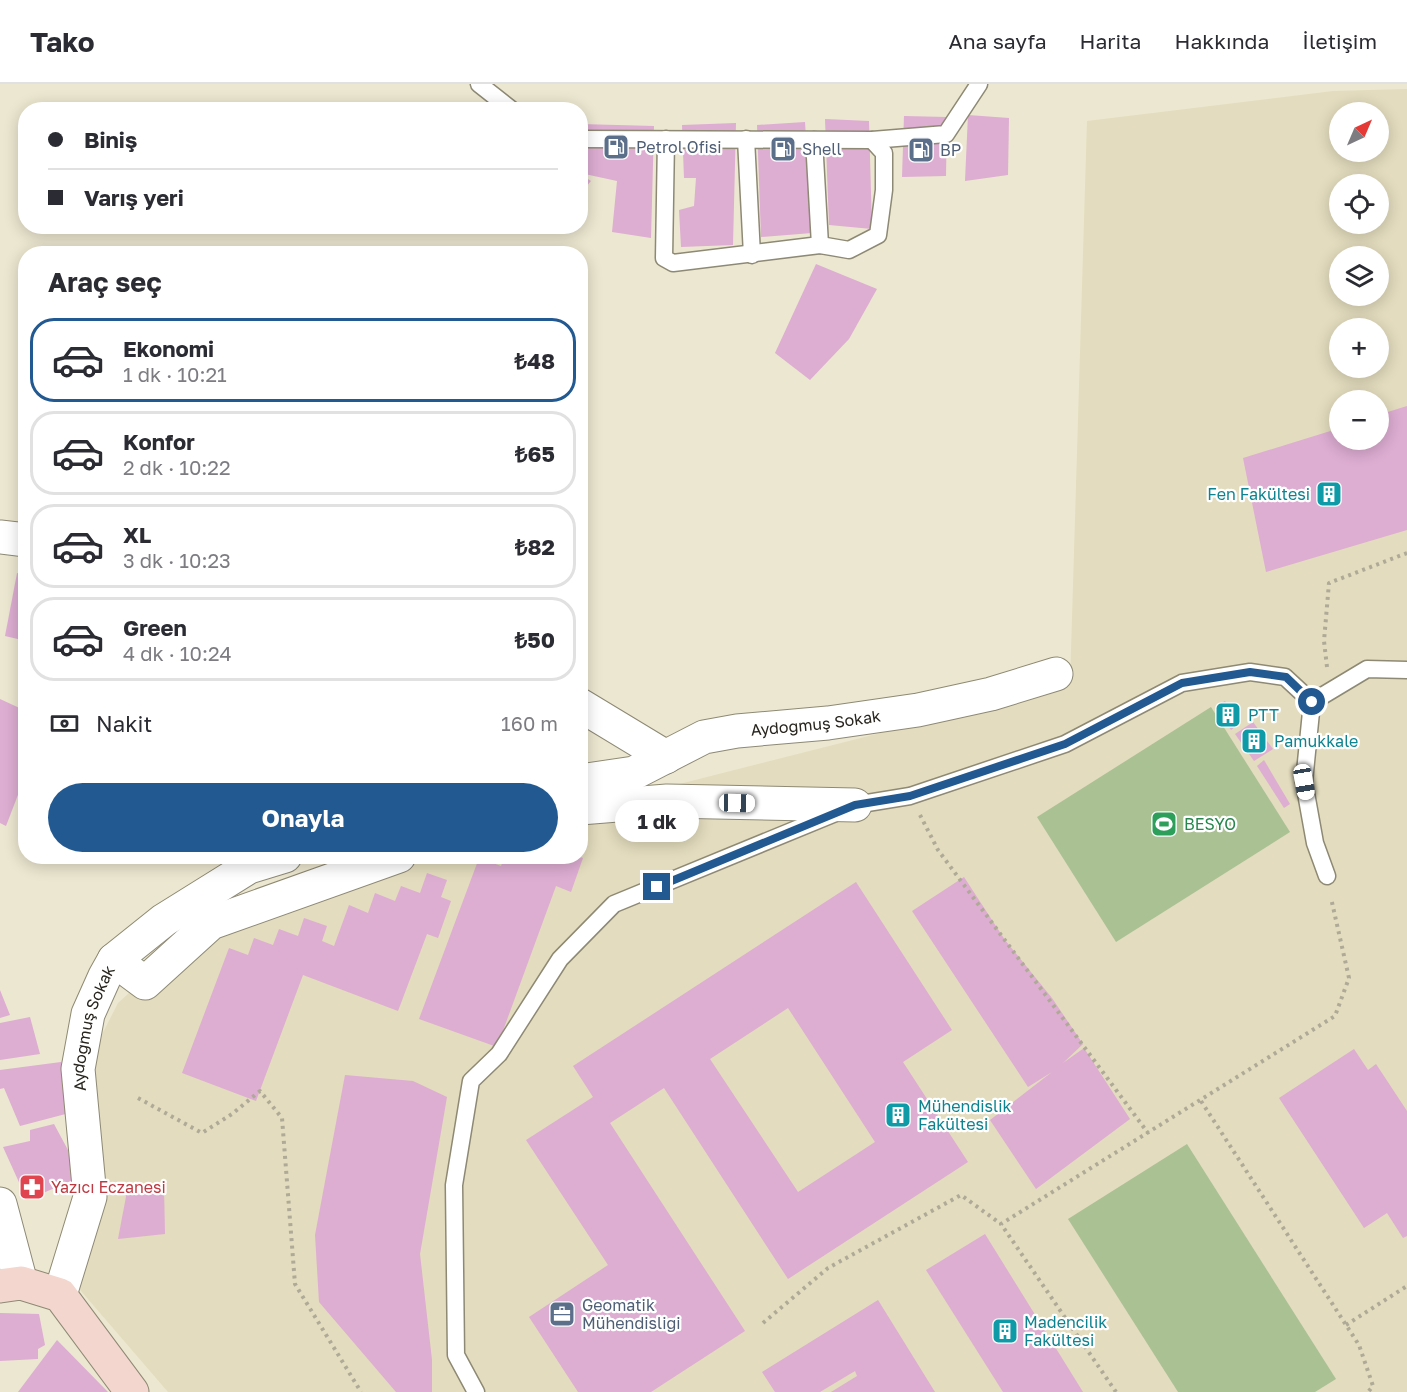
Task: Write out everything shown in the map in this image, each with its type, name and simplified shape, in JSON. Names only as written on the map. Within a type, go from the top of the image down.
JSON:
[{"type":"street","points":[[0,537],[18,539]]},
{"type":"street","name":"Aydoğmuş Sokak","points":[[588,780],[634,773],[704,737],[737,731],[828,723],[918,710],[991,694],[1056,674]]},
{"type":"street","points":[[588,710],[666,757]]},
{"type":"street","points":[[588,807],[667,801],[855,805]]},
{"type":"street","name":"Aydoğmuş Sokak","points":[[60,1295],[90,1197],[78,1069],[88,1014],[105,976],[114,960],[164,920],[249,867],[259,864]]},
{"type":"street","points":[[114,960],[145,984],[211,923],[377,864]]},
{"type":"street","points":[[0,1204],[11,1285],[60,1295],[132,1392]]},
{"type":"lane","points":[[479,84],[502,102]]},
{"type":"lane","points":[[588,139],[872,140],[946,134],[979,84]]},
{"type":"lane","points":[[666,139],[664,258],[673,263],[820,245],[849,250],[878,235],[884,190],[884,153],[872,140]]},
{"type":"lane","points":[[746,140],[752,255]]},
{"type":"lane","points":[[814,140],[820,245]]},
{"type":"lane","points":[[1312,702],[1367,669],[1407,670]]},
{"type":"lane","points":[[476,1392],[456,1355],[454,1185],[471,1081],[499,1054],[560,959],[614,904],[855,805],[910,796],[1065,744],[1182,683],[1250,672],[1286,677],[1312,702]]},
{"type":"lane","points":[[1312,702],[1304,782],[1314,843],[1327,876]]},
{"type":"path","points":[[1324,641],[1329,583],[1407,553]]},
{"type":"path","points":[[910,796],[939,850],[1148,1134]]},
{"type":"path","points":[[1001,1224],[1335,1016],[1348,978],[1327,876]]},
{"type":"path","points":[[138,1098],[202,1133],[232,1114],[260,1091],[282,1118],[295,1284],[361,1392]]},
{"type":"path","points":[[1201,1101],[1359,1345],[1373,1386],[1368,1392]]},
{"type":"path","points":[[763,1323],[828,1268],[961,1195],[1001,1224],[1116,1392]]},
{"type":"path","points":[[1346,1324],[1407,1286]]},
{"type":"shaded area","points":[[1407,89],[1407,1392],[168,1392],[75,1284],[85,1068],[118,1003],[210,920],[377,864],[588,864],[588,807],[1070,685],[1087,121],[1333,91]]},
{"type":"green space","name":"BESYO","points":[[1211,707],[1290,832],[1116,942],[1037,817]]},
{"type":"green space","points":[[1187,1144],[1336,1379],[1315,1392],[1178,1392],[1068,1219]]},
{"type":"building","points":[[968,115],[1009,118],[1008,175],[965,181]]},
{"type":"building","points":[[904,116],[947,117],[946,176],[902,177]]},
{"type":"building","points":[[825,119],[869,121],[872,229],[829,225]]},
{"type":"building","points":[[805,122],[812,233],[761,237],[757,125]]},
{"type":"building","points":[[736,123],[733,245],[681,247],[679,210],[694,206],[696,178],[684,178],[682,125]]},
{"type":"building","points":[[588,124],[654,126],[651,238],[612,232],[617,181],[588,175]]},
{"type":"building","points":[[816,264],[877,289],[849,339],[810,380],[775,353]]},
{"type":"building","name":"Fen Fakültesi","points":[[1407,406],[1407,530],[1266,572],[1243,458],[1329,431],[1329,450],[1389,450],[1389,412]]},
{"type":"building","points":[[17,573],[18,639],[5,636]]},
{"type":"building","points":[[0,699],[18,707],[18,795],[6,826],[0,823]]},
{"type":"building","name":"PTT","points":[[1225,701],[1240,723],[1231,730],[1216,706]]},
{"type":"building","name":"Pamukkale","points":[[1253,722],[1273,749],[1254,761],[1235,734]]},
{"type":"building","points":[[1264,760],[1290,804],[1284,808],[1257,766]]},
{"type":"building","points":[[477,864],[501,866],[502,864],[581,864],[571,892],[556,886],[497,1047],[419,1019]]},
{"type":"building","points":[[427,873],[447,880],[441,897],[451,901],[438,938],[427,934],[398,1011],[303,975],[256,1101],[182,1073],[229,948],[248,955],[254,938],[273,945],[279,929],[298,936],[304,918],[327,926],[322,941],[334,946],[349,905],[368,913],[375,893],[395,901],[401,886],[420,893]]},
{"type":"building","points":[[964,877],[1005,940],[1052,998],[1083,1044],[1063,1063],[1084,1048],[1130,1119],[1036,1189],[990,1120],[1052,1072],[1028,1087],[912,911]]},
{"type":"building","points":[[856,882],[952,1030],[903,1062],[968,1162],[788,1279],[664,1088],[610,1123],[745,1331],[651,1392],[578,1392],[529,1317],[608,1265],[526,1140],[593,1097],[573,1066]],"holes":[[[788,1008],[875,1142],[798,1192],[710,1059]]]},
{"type":"building","points":[[0,990],[10,1015],[0,1018]]},
{"type":"building","points":[[30,1017],[40,1054],[0,1060],[0,1023]]},
{"type":"building","points":[[1354,1049],[1368,1070],[1376,1064],[1407,1111],[1407,1236],[1403,1238],[1387,1213],[1364,1228],[1279,1098]]},
{"type":"building","points":[[61,1062],[77,1111],[20,1126],[4,1088],[0,1089],[0,1070]]},
{"type":"building","points":[[345,1075],[413,1081],[447,1097],[420,1254],[432,1360],[432,1392],[396,1392],[319,1302],[315,1235]]},
{"type":"building","points":[[54,1124],[68,1150],[73,1180],[27,1200],[3,1147],[30,1141],[30,1130]]},
{"type":"building","points":[[128,1186],[164,1188],[165,1234],[118,1239]]},
{"type":"building","name":"Madencilik Fakültesi","points":[[985,1234],[1083,1392],[1003,1392],[926,1270]]},
{"type":"building","points":[[878,1300],[935,1392],[831,1392],[857,1376],[855,1371],[820,1392],[775,1392],[762,1372]]},
{"type":"building","points":[[0,1313],[39,1314],[45,1345],[38,1349],[38,1359],[0,1361]]},
{"type":"building","points":[[57,1340],[108,1392],[18,1392]]},
{"type":"place","name":"Petrol Ofisi","points":[[616,147]]},
{"type":"place","name":"Shell","points":[[783,149]]},
{"type":"place","name":"BP","points":[[921,150]]},
{"type":"place","name":"Fen Fakültesi","points":[[1329,494]]},
{"type":"place","name":"PTT","points":[[1228,715]]},
{"type":"place","name":"Pamukkale","points":[[1254,741]]},
{"type":"place","name":"BESYO","points":[[1164,824]]},
{"type":"place","name":"Mühendislik Fakültesi","points":[[898,1115]]},
{"type":"place","name":"Yazıcı Eczanesi","points":[[32,1187]]},
{"type":"place","name":"Geomatik Mühendisliği","points":[[562,1314]]},
{"type":"place","name":"Madencilik Fakültesi","points":[[1005,1331]]},
{"type":"route","points":[[657,887],[855,805],[910,796],[1065,744],[1182,683],[1250,672],[1286,677],[1312,702]]}]
